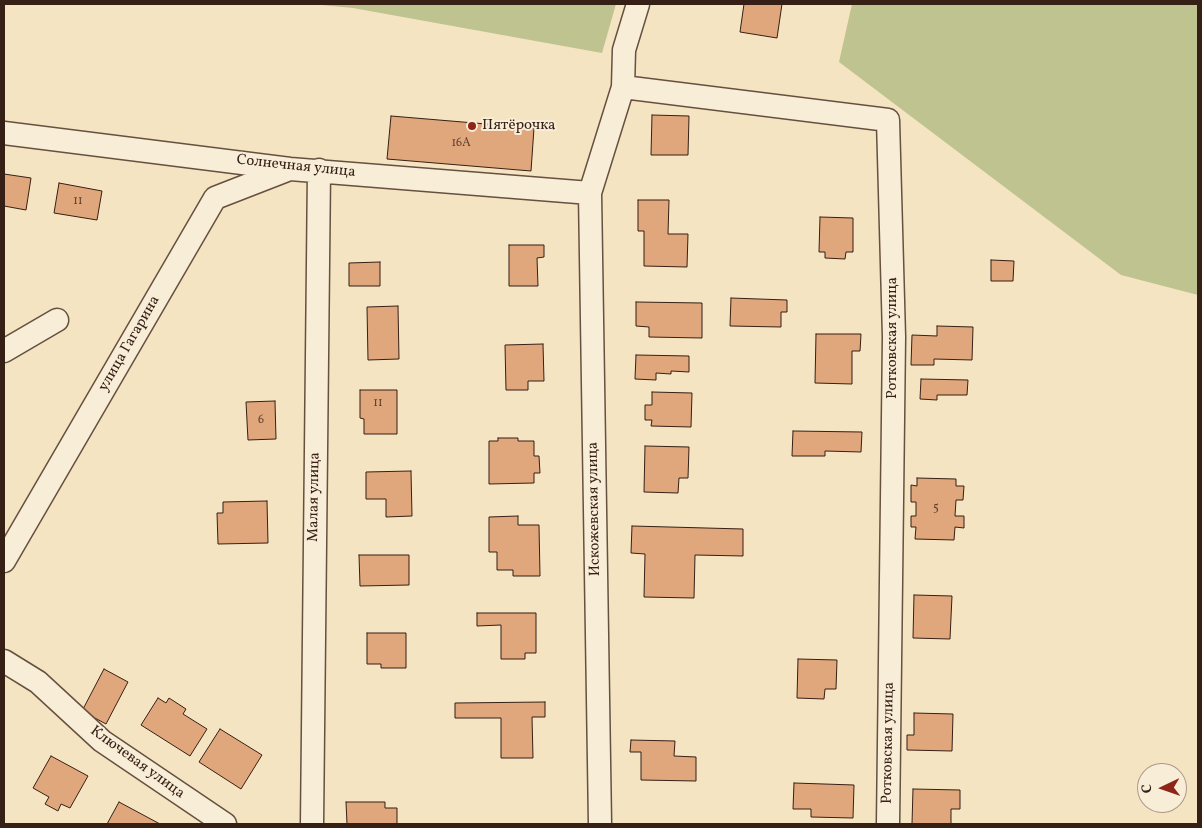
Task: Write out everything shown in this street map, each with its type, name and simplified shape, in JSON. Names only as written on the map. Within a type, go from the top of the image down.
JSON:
[{"type":"street","name":"Искожевская улица","points":[[600,824],[590,194],[623,87],[624,50],[638,4]]},
{"type":"street","name":"Ротковская улица","points":[[623,87],[888,120],[894,336],[888,824]]},
{"type":"street","name":"Солнечная улица","points":[[4,133],[290,168],[590,194]]},
{"type":"street","name":"улица Гагарина","points":[[4,561],[215,198],[290,168]]},
{"type":"street","name":"Малая улица","points":[[312,824],[319,170]]},
{"type":"street","points":[[4,351],[56,320]]},
{"type":"street","name":"Ключевая улица","points":[[4,661],[38,682],[102,741],[225,824]]},
{"type":"green space","points":[[311,4],[616,4],[602,53],[353,8]]},
{"type":"green space","points":[[852,4],[1198,4],[1198,295],[1121,275],[839,62]]},
{"type":"building","points":[[744,4],[782,4],[777,38],[740,32]]},
{"type":"building","points":[[652,115],[689,116],[688,155],[651,155]]},
{"type":"building","points":[[391,116],[534,128],[531,171],[387,159]]},
{"type":"building","points":[[4,174],[31,178],[26,210],[4,206]]},
{"type":"building","points":[[59,183],[102,191],[97,220],[54,213]]},
{"type":"building","points":[[638,200],[669,200],[668,234],[688,234],[687,267],[644,266],[644,231],[638,231]]},
{"type":"building","points":[[820,217],[853,218],[853,252],[846,252],[845,259],[825,258],[825,252],[819,252]]},
{"type":"building","points":[[509,245],[544,245],[544,257],[537,258],[538,286],[509,286]]},
{"type":"building","points":[[991,260],[1014,261],[1013,281],[991,281]]},
{"type":"building","points":[[380,262],[380,286],[349,286],[349,263]]},
{"type":"building","points":[[731,298],[787,300],[787,312],[781,312],[781,327],[730,326]]},
{"type":"building","points":[[636,302],[702,303],[702,338],[649,337],[649,327],[636,326]]},
{"type":"building","points":[[398,306],[399,359],[368,360],[367,307]]},
{"type":"building","points":[[937,326],[973,327],[972,360],[934,359],[934,365],[911,365],[912,335],[937,336]]},
{"type":"building","points":[[816,334],[861,334],[860,351],[852,351],[852,384],[815,383]]},
{"type":"building","points":[[543,344],[544,381],[528,381],[528,390],[506,390],[505,345]]},
{"type":"building","points":[[636,355],[689,356],[689,372],[671,371],[671,374],[656,373],[656,380],[635,379]]},
{"type":"building","points":[[921,379],[968,380],[967,395],[937,395],[937,400],[920,399]]},
{"type":"building","points":[[360,390],[397,390],[397,434],[364,434],[364,419],[360,418]]},
{"type":"building","points":[[652,392],[692,393],[691,427],[651,426],[652,420],[645,420],[645,405],[652,405]]},
{"type":"building","points":[[275,401],[276,439],[248,440],[246,402]]},
{"type":"building","points":[[793,431],[862,432],[861,452],[825,451],[825,456],[792,456]]},
{"type":"building","points":[[498,438],[518,438],[518,441],[534,441],[534,456],[539,456],[540,473],[534,473],[534,483],[489,484],[489,441],[498,441]]},
{"type":"building","points":[[645,446],[689,447],[688,478],[679,478],[678,493],[644,492]]},
{"type":"building","points":[[411,471],[412,516],[386,517],[386,499],[366,499],[366,472]]},
{"type":"building","points":[[917,478],[956,479],[956,486],[964,486],[963,500],[956,500],[955,516],[964,516],[964,528],[955,527],[954,540],[915,539],[916,527],[911,527],[911,516],[916,516],[916,502],[911,502],[911,485],[917,486]]},
{"type":"building","points":[[267,501],[268,543],[218,544],[217,513],[223,513],[223,502]]},
{"type":"building","points":[[518,516],[518,525],[539,525],[540,576],[513,576],[513,570],[497,570],[497,552],[489,552],[489,517]]},
{"type":"building","points":[[632,526],[743,529],[743,556],[695,555],[694,598],[644,597],[645,554],[631,553]]},
{"type":"building","points":[[359,555],[409,555],[409,585],[360,586]]},
{"type":"building","points":[[914,595],[952,596],[950,639],[913,638]]},
{"type":"building","points":[[477,613],[536,613],[536,653],[525,653],[525,659],[501,659],[501,625],[477,626]]},
{"type":"building","points":[[367,633],[406,633],[406,668],[381,668],[381,664],[367,664]]},
{"type":"building","points":[[798,659],[837,660],[836,689],[825,689],[824,699],[797,698]]},
{"type":"building","points":[[104,669],[128,682],[106,724],[82,711]]},
{"type":"building","points":[[158,698],[166,703],[169,698],[186,709],[183,714],[207,729],[190,756],[141,725]]},
{"type":"building","points":[[545,702],[545,717],[532,717],[533,758],[501,758],[501,718],[455,718],[455,703]]},
{"type":"building","points":[[914,713],[953,714],[952,751],[907,750],[907,735],[914,735]]},
{"type":"building","points":[[220,729],[262,755],[241,789],[199,762]]},
{"type":"building","points":[[631,740],[675,741],[674,756],[696,757],[696,781],[641,780],[641,752],[630,752]]},
{"type":"building","points":[[51,756],[88,776],[70,808],[61,804],[58,811],[45,804],[49,797],[33,788]]},
{"type":"building","points":[[794,783],[854,785],[853,818],[811,817],[811,809],[793,809]]},
{"type":"building","points":[[913,789],[960,790],[960,809],[951,809],[951,824],[912,824]]},
{"type":"building","points":[[119,802],[160,824],[107,824]]},
{"type":"building","points":[[346,802],[385,802],[385,808],[397,808],[397,824],[347,824]]},
{"type":"place","name":"Пятёрочка","points":[[472,126]]}]
